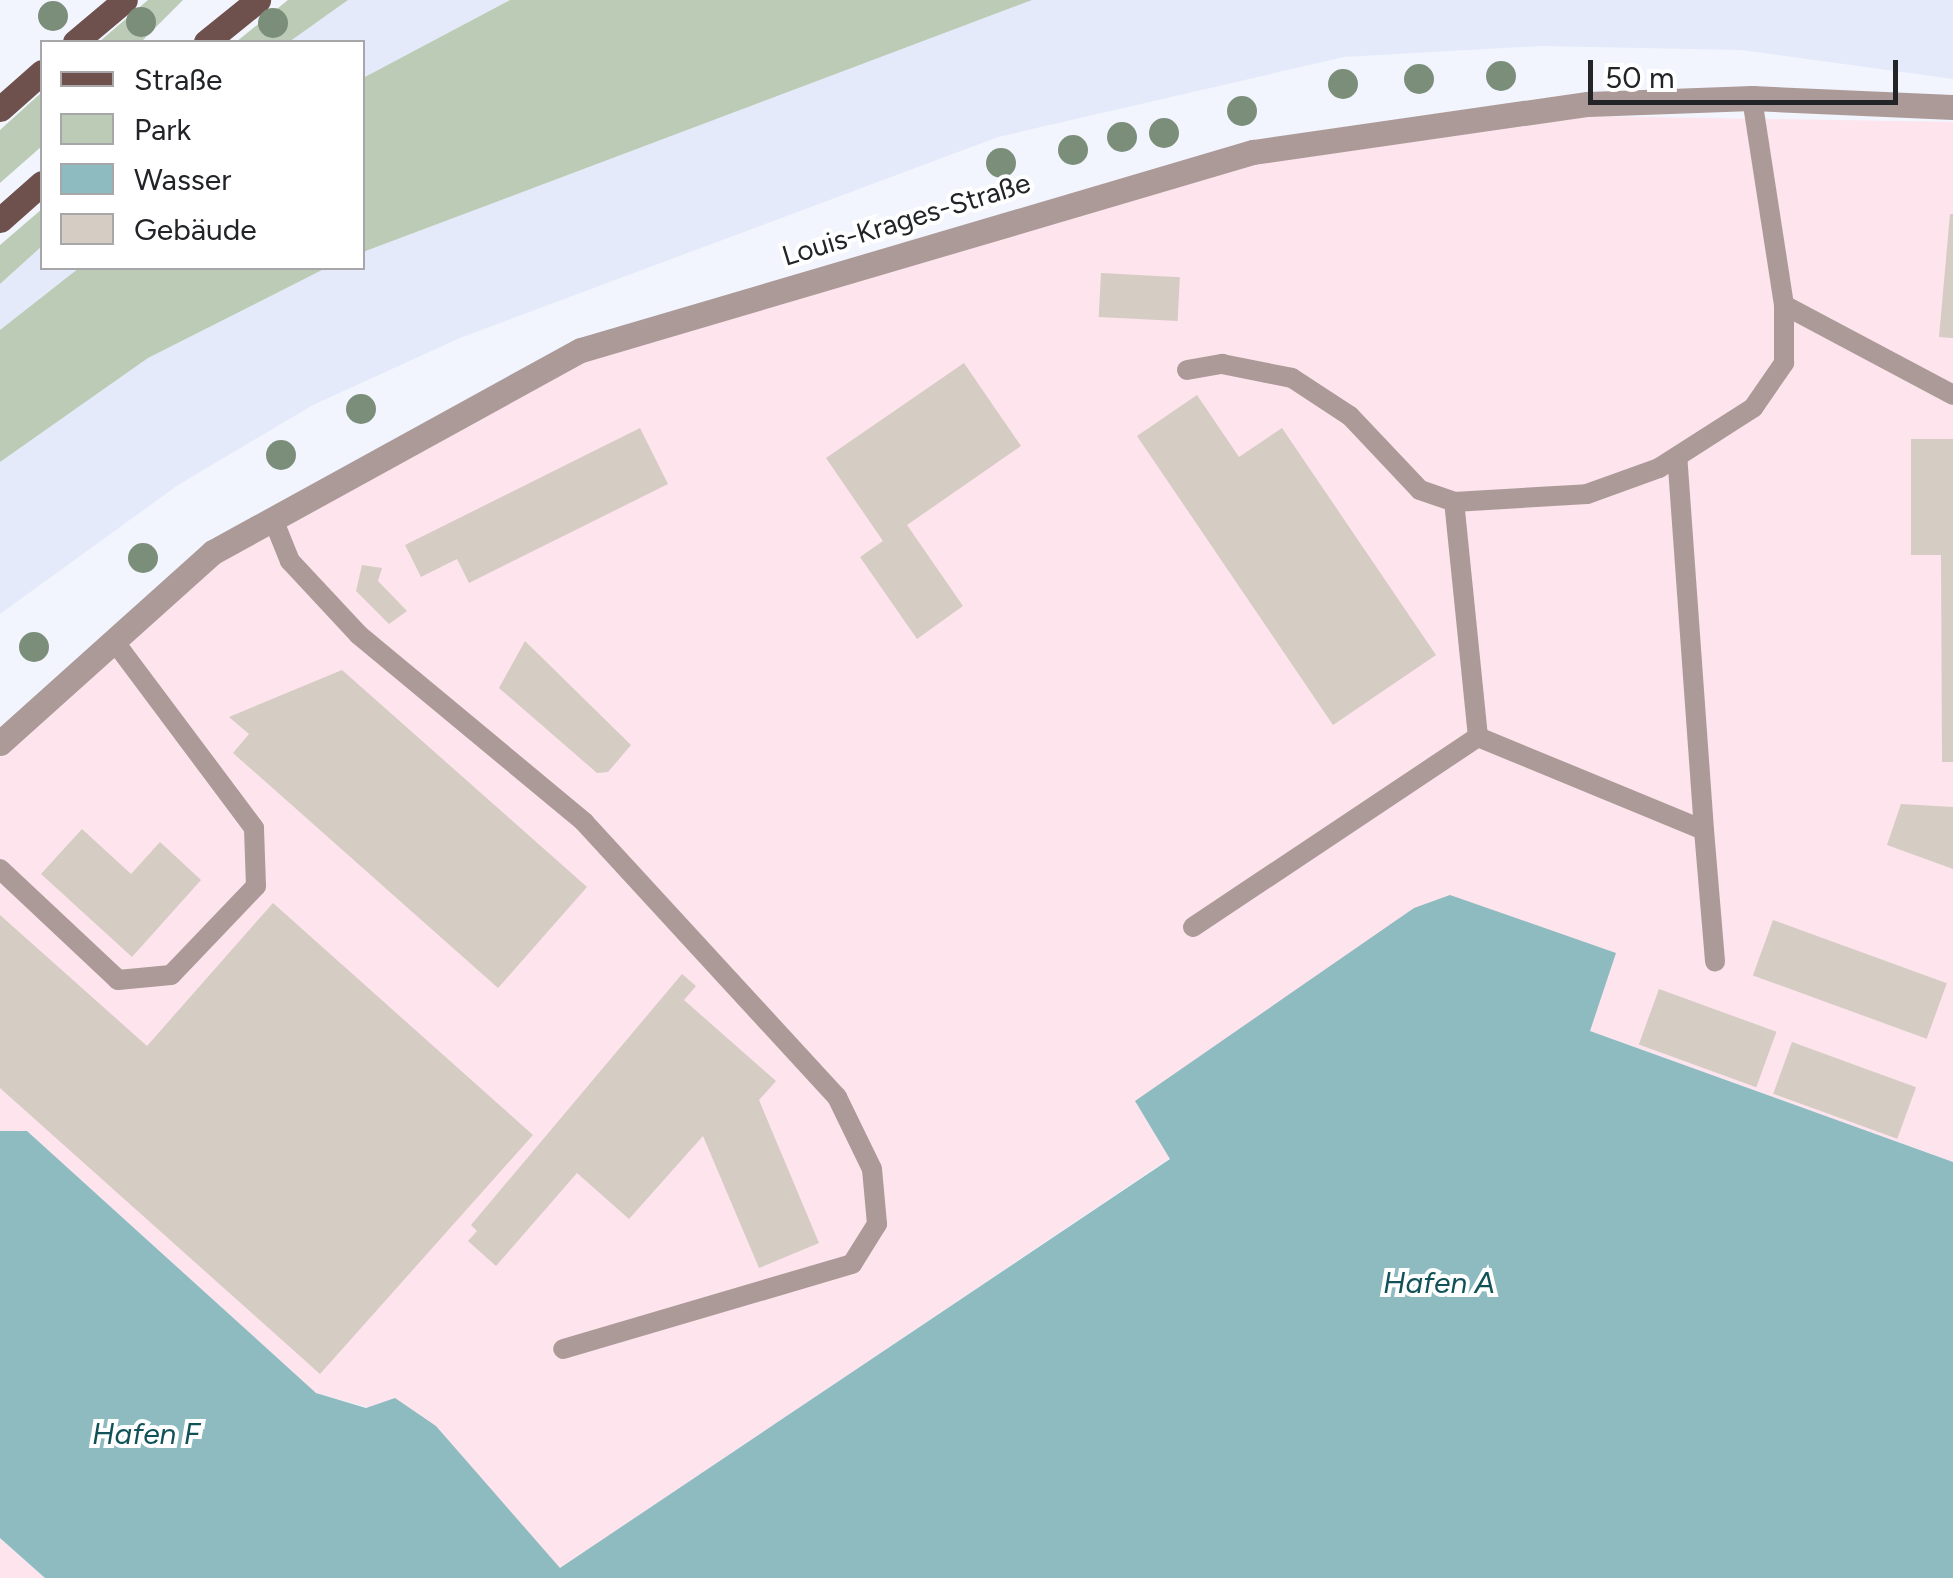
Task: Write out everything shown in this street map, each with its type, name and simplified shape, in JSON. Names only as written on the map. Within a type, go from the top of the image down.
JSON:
[{"type":"main road","points":[[78,40],[125,0]]},
{"type":"main road","points":[[208,40],[258,0]]},
{"type":"main road","points":[[0,109],[40,74]]},
{"type":"main road","points":[[0,220],[40,186]]},
{"type":"street","name":"Louis-Krages-Straße","points":[[0,743],[212,552],[580,350],[921,244],[1253,152],[1588,104],[1752,98],[1953,107]]},
{"type":"lane","points":[[1186,370],[1222,364],[1292,378],[1350,416],[1420,490],[1454,502],[1587,494],[1677,457],[1773,389],[1788,337],[1752,98]]},
{"type":"lane","points":[[1784,305],[1953,395]]},
{"type":"lane","points":[[1677,457],[1715,962]]},
{"type":"lane","points":[[1454,502],[1478,736]]},
{"type":"lane","points":[[273,519],[290,560],[359,635],[598,836],[837,1097],[872,1169],[877,1224],[852,1264],[563,1349]]},
{"type":"lane","points":[[0,869],[118,980],[171,975],[256,886],[254,828],[114,640]]},
{"type":"lane","points":[[1478,736],[1704,830]]},
{"type":"lane","points":[[1193,927],[1478,736]]},
{"type":"shaded area","points":[[348,0],[510,0],[365,77],[365,40],[292,40]]},
{"type":"shaded area","points":[[1032,0],[1953,0],[1953,79],[1741,50],[1541,46],[1344,57],[998,137],[460,338],[313,405],[178,485],[0,614],[0,462],[148,358],[322,270],[365,270],[365,251]]},
{"type":"shaded area","points":[[1589,116],[1953,122],[1953,1162],[1590,1031],[1135,1101],[1170,1158],[559,1569],[436,1426],[316,1393],[28,1132],[0,1131],[0,757],[218,560],[586,361],[1256,163]]},
{"type":"shaded area","points":[[40,248],[40,270],[76,270],[0,330],[0,284]]},
{"type":"shaded area","points":[[0,1538],[45,1578],[0,1578]]},
{"type":"green space","points":[[148,0],[183,0],[143,40],[101,40]]},
{"type":"green space","points":[[288,0],[348,0],[292,40],[238,40]]},
{"type":"green space","points":[[510,0],[1032,0],[365,251],[365,77]]},
{"type":"green space","points":[[40,94],[40,148],[0,183],[0,130]]},
{"type":"green space","points":[[40,211],[40,248],[0,284],[0,245]]},
{"type":"green space","points":[[76,270],[322,270],[148,358],[0,462],[0,330]]},
{"type":"water","name":"Hafen A","points":[[1450,895],[1616,953],[1590,1031],[1953,1162],[1953,1578],[45,1578],[0,1538],[0,1131],[27,1131],[316,1393],[366,1408],[395,1398],[436,1426],[560,1568],[1170,1159],[1135,1101],[1414,908]]},
{"type":"building","points":[[1953,214],[1953,338],[1939,337]]},
{"type":"building","points":[[1101,273],[1180,277],[1178,321],[1099,317]]},
{"type":"building","points":[[964,363],[1021,446],[907,525],[963,606],[917,639],[860,557],[883,541],[826,458]]},
{"type":"building","points":[[1197,395],[1239,457],[1282,428],[1436,655],[1333,725],[1137,436]]},
{"type":"building","points":[[640,428],[668,484],[469,583],[457,559],[421,577],[405,545]]},
{"type":"building","points":[[1911,439],[1953,439],[1953,762],[1942,762],[1941,555],[1911,555]]},
{"type":"building","points":[[362,565],[382,568],[378,581],[407,611],[389,624],[356,591]]},
{"type":"building","points":[[525,641],[631,745],[608,772],[597,773],[499,688]]},
{"type":"building","points":[[342,670],[587,887],[498,988],[233,753],[249,734],[229,717]]},
{"type":"building","points":[[1901,804],[1953,807],[1953,869],[1887,845]]},
{"type":"building","points":[[82,829],[131,874],[160,842],[201,880],[132,957],[41,874]]},
{"type":"building","points":[[273,903],[533,1135],[320,1374],[0,1088],[0,915],[147,1046]]},
{"type":"building","points":[[1773,920],[1947,983],[1927,1039],[1753,975]]},
{"type":"building","points":[[682,974],[696,986],[684,1000],[776,1081],[759,1100],[819,1243],[759,1268],[703,1136],[629,1219],[577,1173],[496,1266],[468,1241],[477,1231],[471,1225]]},
{"type":"building","points":[[1659,989],[1776,1032],[1756,1087],[1639,1044]]},
{"type":"building","points":[[1792,1042],[1916,1087],[1897,1139],[1773,1094]]},
{"type":"water label","name":"Hafen F","points":[[146,1434]]}]
